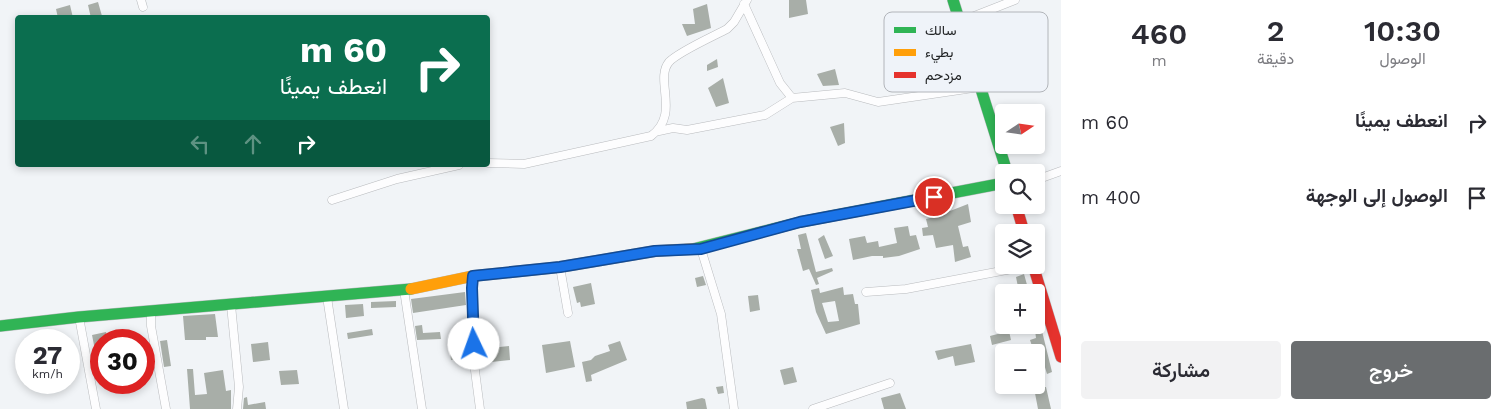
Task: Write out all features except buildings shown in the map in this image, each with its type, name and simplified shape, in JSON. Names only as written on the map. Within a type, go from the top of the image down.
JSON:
[{"type":"street","points":[[984,12],[1015,0]]},
{"type":"street","points":[[745,2],[780,83],[792,98]]},
{"type":"street","points":[[659,131],[666,110],[667,100],[664,74],[670,61],[727,29],[734,22],[745,2]]},
{"type":"street","points":[[490,163],[524,164],[632,142],[651,136],[659,131],[674,128],[687,130],[765,115],[792,98],[845,93],[878,102],[946,92]]},
{"type":"street","points":[[982,92],[1004,164]]},
{"type":"street","points":[[332,200],[397,179],[450,167]]},
{"type":"street","points":[[1045,177],[1061,171]]},
{"type":"street","points":[[0,326],[80,317],[424,288],[473,276],[560,267],[655,251],[701,249],[800,222],[995,185]]},
{"type":"street","points":[[701,249],[721,314],[734,409]]},
{"type":"street","points":[[560,267],[568,313]]},
{"type":"street","points":[[866,292],[906,289],[995,272]]},
{"type":"street","points":[[1037,274],[1061,357]]},
{"type":"street","points":[[473,276],[474,354],[480,409]]},
{"type":"street","points":[[404,290],[422,409]]},
{"type":"street","points":[[327,297],[344,409]]},
{"type":"street","points":[[231,305],[239,388],[237,409]]},
{"type":"street","points":[[151,312],[151,326],[166,409]]},
{"type":"street","points":[[80,317],[96,409]]},
{"type":"street","points":[[813,409],[890,383]]},
{"type":"traffic: fast","points":[[953,0],[957,12]]},
{"type":"traffic: fast","points":[[982,92],[1004,164]]},
{"type":"traffic: fast","points":[[693,249],[800,222],[995,185]]},
{"type":"traffic: fast","points":[[0,326],[79,317],[411,289]]},
{"type":"traffic: slow","points":[[411,289],[473,276],[560,267],[655,251],[693,249]]},
{"type":"traffic: jam","points":[[1019,214],[1022,224]]},
{"type":"traffic: jam","points":[[1036,274],[1061,357]]},
{"type":"route","points":[[474,344],[473,276],[560,267],[655,251],[701,249],[800,222],[934,197]]}]
